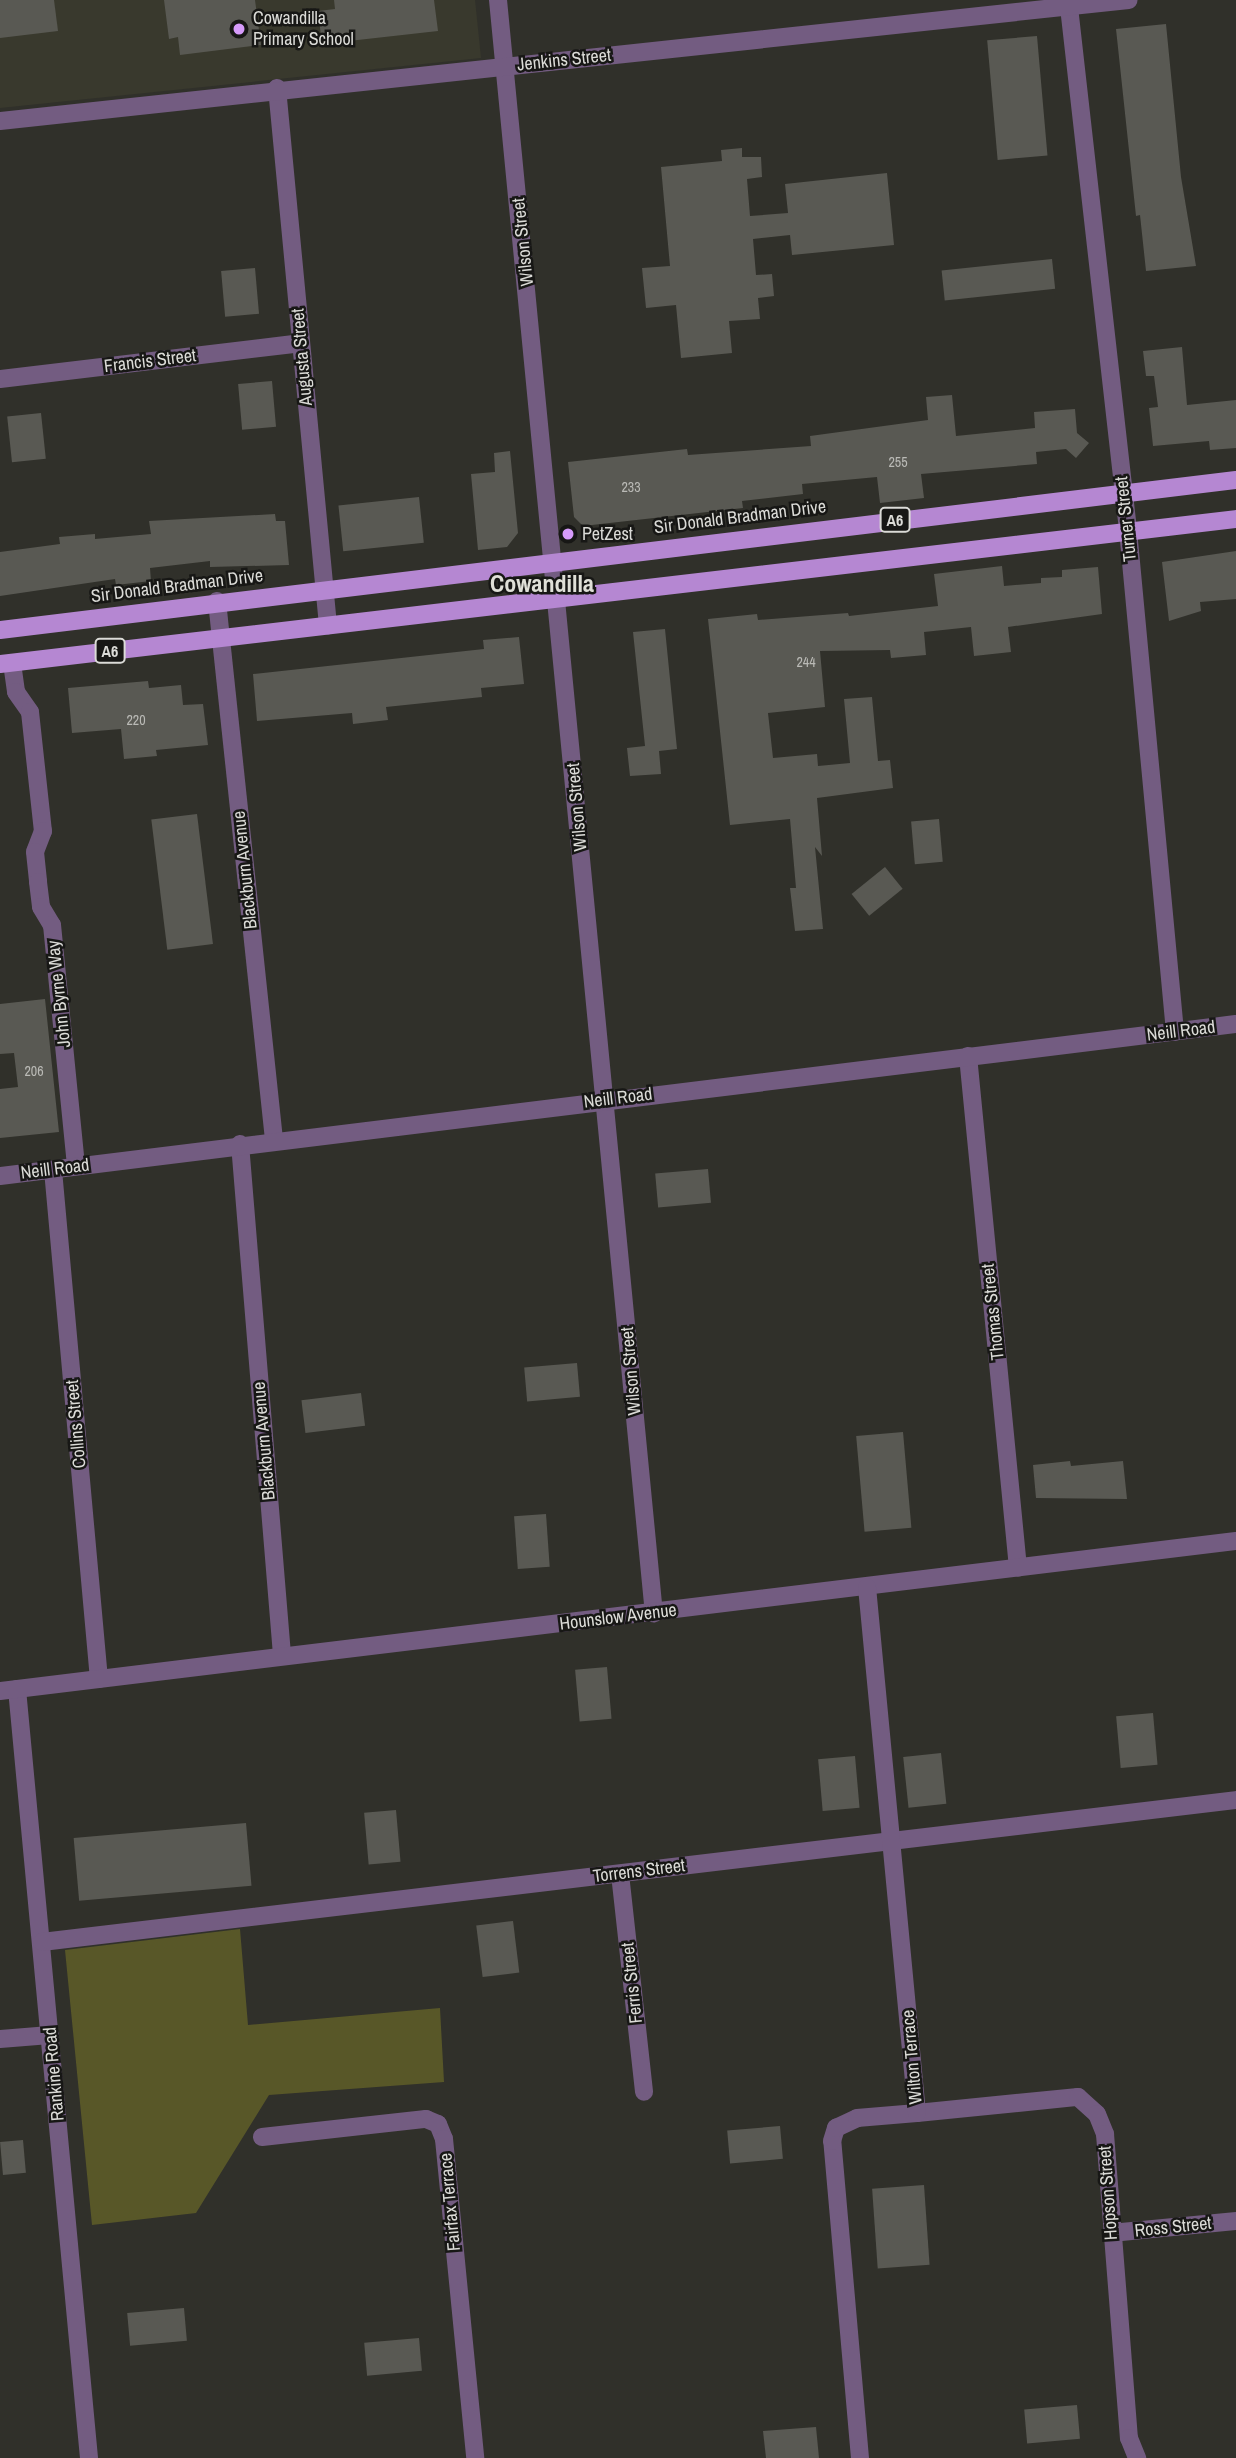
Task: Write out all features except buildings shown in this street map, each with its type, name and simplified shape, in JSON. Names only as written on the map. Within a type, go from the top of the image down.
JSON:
[{"type":"main road","name":"Sir Donald Bradman Drive","points":[[0,630],[554,560],[1236,480]]},
{"type":"main road","name":"A6","points":[[6,664],[1236,519]]},
{"type":"street","name":"Wilson Street","points":[[498,0],[654,1613]]},
{"type":"street","name":"Jenkins Street","points":[[0,121],[277,88],[1121,0]]},
{"type":"street","name":"Turner Street","points":[[1069,7],[1128,530],[1175,1032]]},
{"type":"street","name":"Augusta Street","points":[[277,88],[328,626]]},
{"type":"street","name":"Francis Street","points":[[0,379],[300,343]]},
{"type":"street","name":"Blackburn Avenue","points":[[217,601],[274,1140]]},
{"type":"street","name":"John Byrne Way","points":[[6,664],[16,692],[30,712],[43,831],[35,852],[39,894],[41,907],[52,925],[76,1166]]},
{"type":"street","name":"Neill Road","points":[[0,1176],[605,1099],[1236,1024]]},
{"type":"street","name":"Thomas Street","points":[[968,1056],[1018,1568]]},
{"type":"street","name":"Blackburn Avenue","points":[[240,1144],[282,1655]]},
{"type":"street","name":"Collins Street","points":[[53,1170],[99,1679]]},
{"type":"street","name":"Hounslow Avenue","points":[[8,1690],[1236,1541]]},
{"type":"street","name":"Wilton Terrace","points":[[860,2458],[832,2141],[836,2127],[856,2118],[917,2113],[867,1587]]},
{"type":"street","name":"Rankine Road","points":[[8,1690],[42,1942],[89,2458]]},
{"type":"street","name":"Torrens Street","points":[[42,1942],[1236,1800]]},
{"type":"street","name":"Ferris Street","points":[[620,1874],[644,2092]]},
{"type":"street","points":[[0,2039],[50,2035]]},
{"type":"street","name":"Hopson Street","points":[[917,2113],[1078,2097],[1097,2114],[1105,2134],[1129,2438],[1137,2458]]},
{"type":"street","name":"Fairfax Terrace","points":[[262,2137],[426,2119],[438,2123],[444,2139],[475,2458]]},
{"type":"street","name":"Ross Street","points":[[1111,2234],[1236,2221]]},
{"type":"shaded area","name":"Cowandilla Primary School","points":[[0,0],[475,0],[481,58],[0,108]]},
{"type":"shaded area","points":[[240,1929],[248,2025],[440,2008],[444,2082],[269,2095],[196,2213],[92,2225],[65,1950]]},
{"type":"place","name":"Cowandilla Primary School","points":[[239,29]]},
{"type":"place","name":"PetZest","points":[[568,534]]},
{"type":"district","name":"Cowandilla","points":[[542,584]]}]
